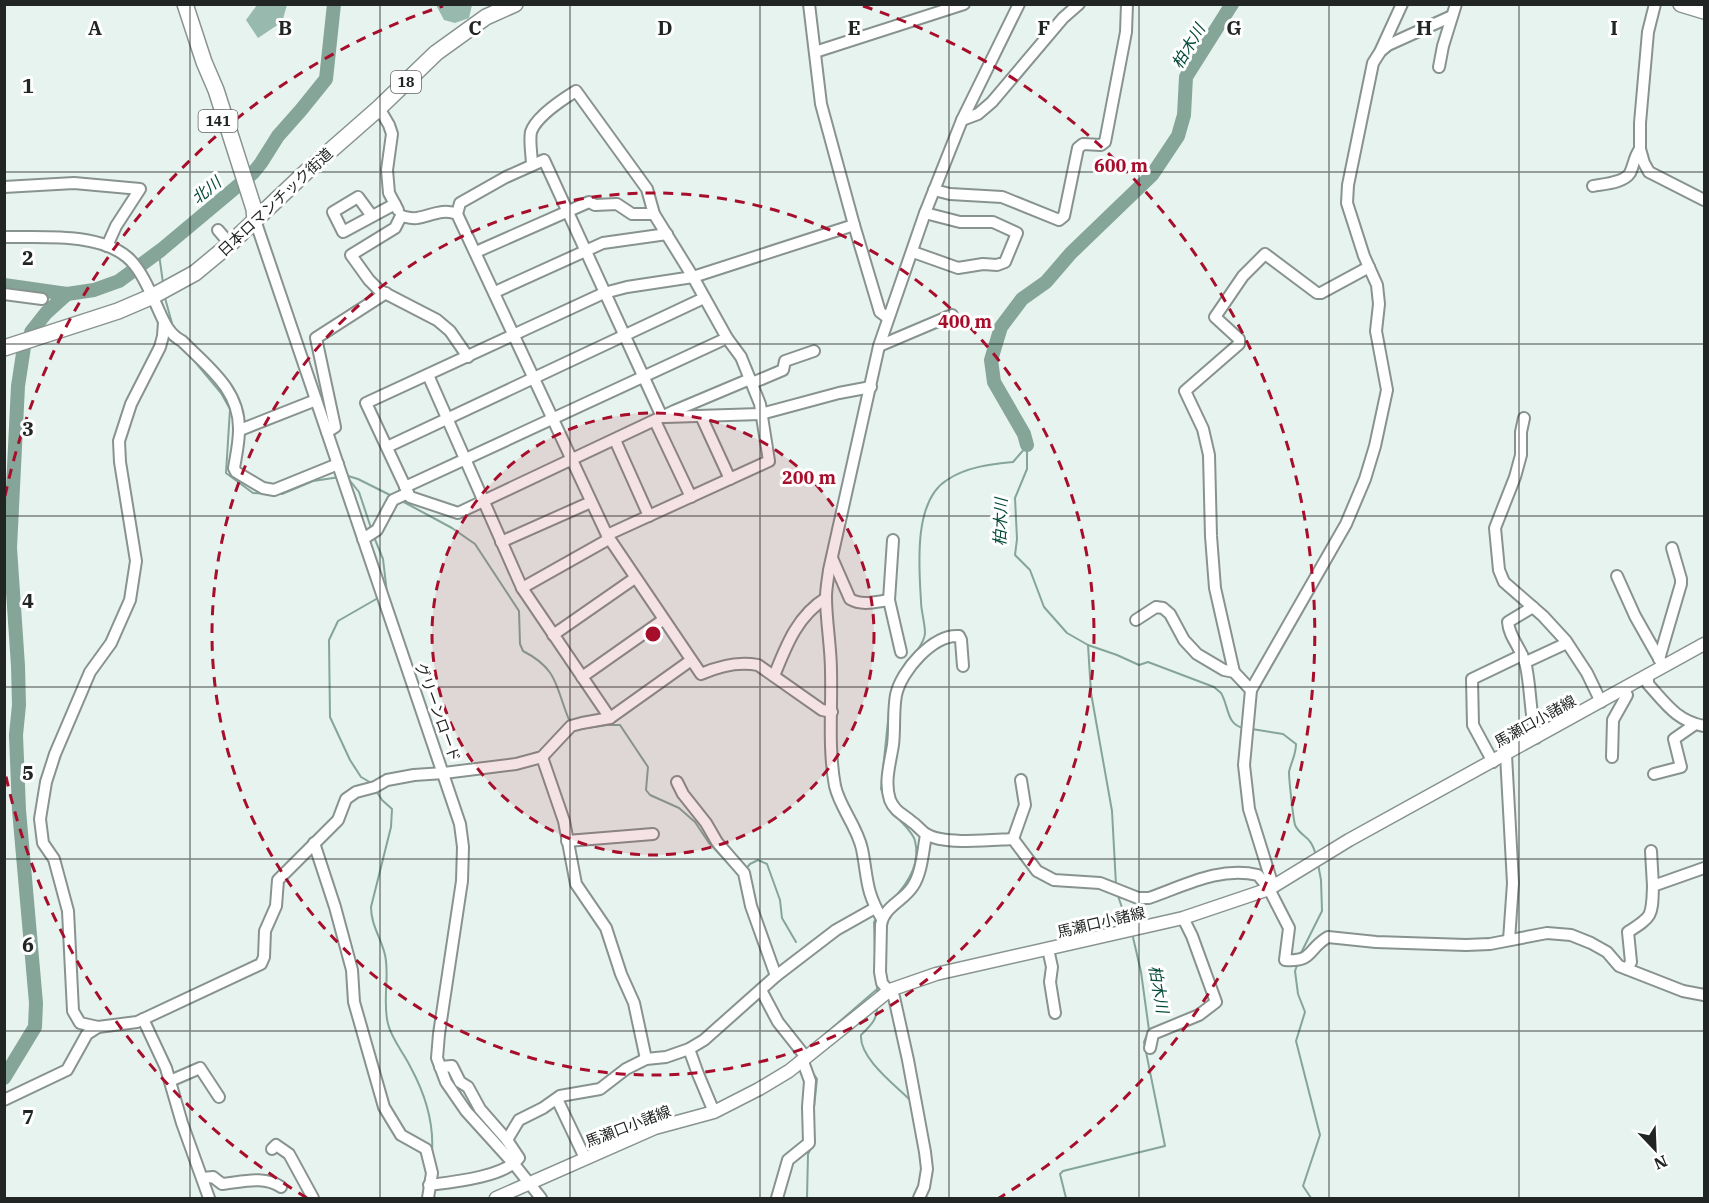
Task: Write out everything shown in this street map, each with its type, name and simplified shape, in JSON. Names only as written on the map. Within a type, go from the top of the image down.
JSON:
[{"type":"highway","name":"141","points":[[185,4],[216,90],[240,176],[254,209],[255,220]]},
{"type":"highway","name":"日本ロマンチック街道","points":[[4,348],[118,311],[153,296],[195,273],[379,108],[436,53],[486,17],[515,4]]},
{"type":"highway","points":[[1681,4],[1704,11]]},
{"type":"main road","name":"馬瀬口小諸線","points":[[496,1198],[655,1128],[714,1112],[759,1089],[789,1071],[890,990],[936,974],[1184,918],[1271,888],[1349,840],[1648,677],[1661,663],[1704,644]]},
{"type":"street","points":[[809,4],[821,104],[880,312],[888,318]]},
{"type":"street","points":[[815,52],[964,4]]},
{"type":"street","points":[[882,919],[875,908],[867,886],[862,849],[854,825],[836,788],[831,656],[826,598],[829,570],[879,346],[888,318],[925,213],[962,120],[1019,4]]},
{"type":"street","points":[[962,120],[978,114],[992,102],[1063,18],[1079,4]]},
{"type":"street","points":[[934,190],[950,194],[1002,197],[1059,220],[1064,216],[1078,148],[1083,144],[1101,145],[1105,142],[1126,32],[1127,4]]},
{"type":"street","points":[[1402,4],[1373,63],[1348,185],[1347,203],[1377,285],[1379,304],[1376,331],[1387,390],[1375,446],[1365,479],[1346,524],[1251,690],[1244,765],[1249,809],[1271,888],[1289,928],[1285,960],[1304,959],[1328,937],[1431,945],[1490,944],[1547,933],[1570,935],[1591,943],[1607,952],[1619,966],[1683,991],[1704,995]]},
{"type":"street","points":[[1439,67],[1456,4]]},
{"type":"street","points":[[1655,4],[1648,32],[1640,123],[1640,150],[1649,172],[1704,200]]},
{"type":"street","points":[[1380,52],[1388,45],[1452,16]]},
{"type":"street","points":[[522,588],[648,516],[769,461],[760,404],[741,357],[727,338],[654,213],[647,189],[576,91],[562,100],[538,122],[531,133],[532,165]]},
{"type":"street","points":[[379,108],[392,134],[387,170],[389,193],[401,216]]},
{"type":"street","points":[[1593,186],[1623,179],[1629,174],[1635,155],[1640,150]]},
{"type":"street","points":[[457,214],[460,203],[506,177],[544,160],[643,377],[691,497]]},
{"type":"street","points":[[4,187],[74,183],[140,189],[116,226],[107,246]]},
{"type":"street","points":[[476,252],[589,202],[595,205],[617,204],[632,214],[654,213]]},
{"type":"street","points":[[372,216],[395,204]]},
{"type":"street","points":[[401,216],[414,218],[451,211],[457,214],[608,537],[701,675],[722,666],[746,662],[758,665],[822,710],[832,712]]},
{"type":"street","points":[[913,252],[958,268],[983,264],[997,265],[1005,262],[1017,233],[993,222],[960,222],[925,213]]},
{"type":"street","points":[[401,216],[395,228],[351,255],[369,280],[386,293],[436,320],[450,331],[468,357]]},
{"type":"street","name":"グリーンロード","points":[[255,220],[460,824],[463,847],[462,881],[438,1034],[437,1058],[446,1082],[466,1111],[541,1198]]},
{"type":"street","points":[[814,351],[785,362],[783,370],[658,419],[458,513],[410,497],[366,403],[604,293],[627,287],[693,277],[854,225]]},
{"type":"street","points":[[218,230],[230,244]]},
{"type":"street","points":[[495,292],[603,243],[667,234]]},
{"type":"street","points":[[4,237],[87,240],[117,250],[128,258],[144,279],[172,336],[182,341],[230,391],[236,405],[240,430],[234,468],[236,472],[263,488],[274,490],[338,464]]},
{"type":"street","points":[[1251,690],[1234,672],[1215,588],[1209,455],[1203,429],[1185,391],[1239,344],[1239,339],[1215,317],[1243,276],[1265,254],[1317,293],[1369,267]]},
{"type":"street","points":[[327,432],[335,427],[316,338],[386,293]]},
{"type":"street","points":[[4,294],[42,299]]},
{"type":"street","points":[[387,447],[704,298]]},
{"type":"street","points":[[879,346],[952,315]]},
{"type":"street","points":[[164,322],[160,346],[131,404],[119,441],[120,462],[136,561],[130,600],[111,644],[90,672],[55,754],[46,782],[40,819],[43,843],[54,859],[68,911],[73,1011],[80,1023],[98,1027],[120,1025],[143,1019],[261,964],[264,957],[266,931],[276,906],[278,880],[338,820],[346,800],[356,792],[375,787],[387,780],[516,764],[542,757],[571,726],[610,718],[690,661]]},
{"type":"street","points":[[363,539],[377,530],[393,500],[407,490],[465,459],[727,338]]},
{"type":"street","points":[[428,375],[522,588],[610,718]]},
{"type":"street","points":[[658,419],[761,414],[839,393],[871,387]]},
{"type":"street","points":[[240,430],[316,400]]},
{"type":"street","points":[[701,416],[730,479]]},
{"type":"street","points":[[1524,418],[1521,432],[1521,454],[1515,477],[1495,528],[1499,570],[1504,582],[1533,607],[1567,643],[1587,673],[1601,702]]},
{"type":"street","points":[[615,440],[648,516]]},
{"type":"street","points":[[501,542],[591,502]]},
{"type":"street","points":[[892,540],[889,600],[901,652]]},
{"type":"street","points":[[1661,663],[1681,584],[1672,548]]},
{"type":"street","points":[[832,558],[853,602],[864,604],[889,600]]},
{"type":"street","points":[[1617,576],[1635,616],[1661,663]]},
{"type":"street","points":[[553,635],[635,578]]},
{"type":"street","points":[[774,676],[796,627],[814,605],[826,598]]},
{"type":"street","points":[[1136,620],[1156,607],[1163,608],[1170,614],[1184,639],[1197,654],[1224,670],[1234,672]]},
{"type":"street","points":[[1533,607],[1508,622],[1524,659],[1536,738]]},
{"type":"street","points":[[582,677],[663,620]]},
{"type":"street","points":[[963,666],[961,640],[959,636],[951,635],[929,645],[903,677],[897,694],[887,784],[895,810],[914,822],[926,835],[975,841],[1012,839]]},
{"type":"street","points":[[1493,762],[1473,725],[1473,679],[1567,643]]},
{"type":"street","points":[[1648,677],[1648,684],[1667,705],[1688,723],[1699,725]]},
{"type":"street","points":[[1612,757],[1612,720],[1627,695],[1624,690]]},
{"type":"street","points":[[1654,774],[1681,767],[1674,739],[1699,725]]},
{"type":"street","points":[[1506,755],[1513,883],[1509,940]]},
{"type":"street","points":[[542,757],[564,821],[576,884],[606,928],[621,974],[634,1003],[646,1059]]},
{"type":"street","points":[[1012,839],[1025,804],[1021,780]]},
{"type":"street","points":[[677,782],[717,842],[744,873],[751,906],[776,976]]},
{"type":"street","points":[[567,841],[653,834]]},
{"type":"street","points":[[918,1198],[924,1186],[927,1169],[925,1152],[894,997],[882,983],[880,972],[882,919],[888,909],[913,886],[918,874],[926,835]]},
{"type":"street","points":[[1012,839],[1037,871],[1054,880],[1100,883],[1138,898],[1149,898],[1212,875],[1233,871],[1258,875],[1271,888]]},
{"type":"street","points":[[314,843],[352,970],[354,1002],[384,1107],[401,1135],[426,1149],[432,1173],[428,1198]]},
{"type":"street","points":[[1627,969],[1631,962],[1628,932],[1648,919],[1652,910],[1651,851]]},
{"type":"street","points":[[1653,886],[1704,868]]},
{"type":"street","points":[[507,1140],[519,1120],[557,1098],[600,1089],[626,1069],[646,1059],[666,1057],[689,1049],[704,1040],[776,976],[836,930],[875,908]]},
{"type":"street","points":[[1150,1048],[1153,1034],[1199,1015],[1216,1002],[1184,918]]},
{"type":"street","points":[[1048,950],[1052,967],[1050,982],[1055,1014]]},
{"type":"street","points":[[760,990],[778,1022],[803,1058],[810,1081],[809,1143],[788,1160],[777,1198]]},
{"type":"street","points":[[143,1019],[166,1068],[182,1124],[209,1198]]},
{"type":"street","points":[[4,1100],[67,1070],[87,1034],[98,1027]]},
{"type":"street","points":[[689,1049],[714,1112]]},
{"type":"street","points":[[429,1185],[491,1173],[514,1164],[519,1158],[507,1140],[480,1109],[468,1087],[460,1082],[452,1066],[441,1067]]},
{"type":"street","points":[[170,1081],[200,1068],[219,1097]]},
{"type":"street","points":[[557,1098],[585,1158]]},
{"type":"street","points":[[272,1149],[276,1145],[289,1154],[313,1198]]},
{"type":"street","points":[[203,1178],[213,1177],[222,1184],[260,1179],[281,1187]]},
{"type":"green space","points":[[257,5],[287,5],[282,22],[258,38],[246,20]]},
{"type":"green space","points":[[436,5],[472,5],[469,18],[455,23],[444,20]]},
{"type":"waterway","name":"北川","points":[[4,285],[67,294],[94,290],[119,281],[161,250],[253,173],[278,136],[326,79],[334,4]]},
{"type":"waterway","name":"柏木川","points":[[1027,445],[1024,434],[994,382],[991,360],[1001,327],[1022,299],[1046,282],[1071,253],[1152,175],[1178,136],[1184,115],[1186,77],[1232,4]]},
{"type":"waterway","points":[[161,250],[159,254],[163,283]]},
{"type":"waterway","points":[[31,332],[46,313],[67,294]]},
{"type":"waterway","points":[[165,298],[173,327]]},
{"type":"waterway","points":[[4,1078],[35,1027],[36,1003],[19,810],[16,735],[19,705],[18,666],[10,548],[18,386],[24,347]]},
{"type":"waterway","points":[[191,357],[221,393],[230,409],[226,473],[253,493],[270,494]]},
{"type":"waterway","name":"柏木川","points":[[1027,445],[1027,469],[1015,498],[1017,539],[1015,555],[1030,570],[1044,607],[1067,633],[1088,645],[1091,693],[1112,811],[1116,885]]},
{"type":"waterway","points":[[894,684],[924,639],[919,553],[923,519],[928,503],[936,490],[947,480],[979,467],[1013,462],[1027,446]]},
{"type":"waterway","points":[[348,476],[392,496]]},
{"type":"waterway","points":[[276,494],[282,494],[313,481],[340,477]]},
{"type":"waterway","points":[[347,477],[359,492],[371,528]]},
{"type":"waterway","points":[[400,500],[452,528],[475,544],[519,611],[520,644],[523,651],[544,665],[550,673],[570,722]]},
{"type":"waterway","points":[[374,537],[383,559],[386,594]]},
{"type":"waterway","points":[[373,784],[361,777],[350,760],[330,717],[329,640],[338,621],[378,598]]},
{"type":"waterway","points":[[1088,645],[1139,665],[1148,662],[1214,687],[1224,698],[1231,719],[1244,728]]},
{"type":"waterway","points":[[885,799],[881,789],[890,701]]},
{"type":"waterway","points":[[580,729],[620,725],[648,767],[646,790],[650,795],[679,808],[695,822],[709,843],[741,875]]},
{"type":"waterway","points":[[1252,729],[1283,734],[1296,744],[1289,772],[1294,821],[1297,829],[1309,840],[1316,856]]},
{"type":"waterway","points":[[375,789],[392,809],[391,827],[371,907],[386,963],[386,1015],[392,1036],[408,1062],[424,1098],[432,1130],[432,1152]]},
{"type":"waterway","points":[[891,901],[911,874],[916,858],[915,841],[912,834],[894,814]]},
{"type":"waterway","points":[[745,870],[758,860],[767,864],[780,900],[782,918],[796,942]]},
{"type":"waterway","points":[[1300,955],[1322,911],[1318,864]]},
{"type":"waterway","name":"柏木川","points":[[1117,893],[1128,925]]},
{"type":"waterway","points":[[875,954],[874,922],[878,916]]},
{"type":"waterway","name":"柏木川","points":[[1066,1198],[1060,1174],[1063,1171],[1165,1146],[1144,1042],[1149,1030],[1141,972],[1132,933]]},
{"type":"waterway","points":[[1298,963],[1295,971],[1298,994],[1305,1012],[1296,1041],[1320,1135],[1303,1186],[1311,1198]]},
{"type":"waterway","points":[[877,984],[877,996]]},
{"type":"waterway","points":[[817,1041],[876,990]]},
{"type":"waterway","points":[[877,1005],[875,1018],[861,1035],[862,1044],[872,1062],[910,1100]]},
{"type":"waterway","points":[[811,1070],[817,1079],[813,1117]]},
{"type":"waterway","points":[[807,1198],[808,1154],[811,1148]]},
{"type":"waterway","points":[[423,1198],[424,1189]]}]
